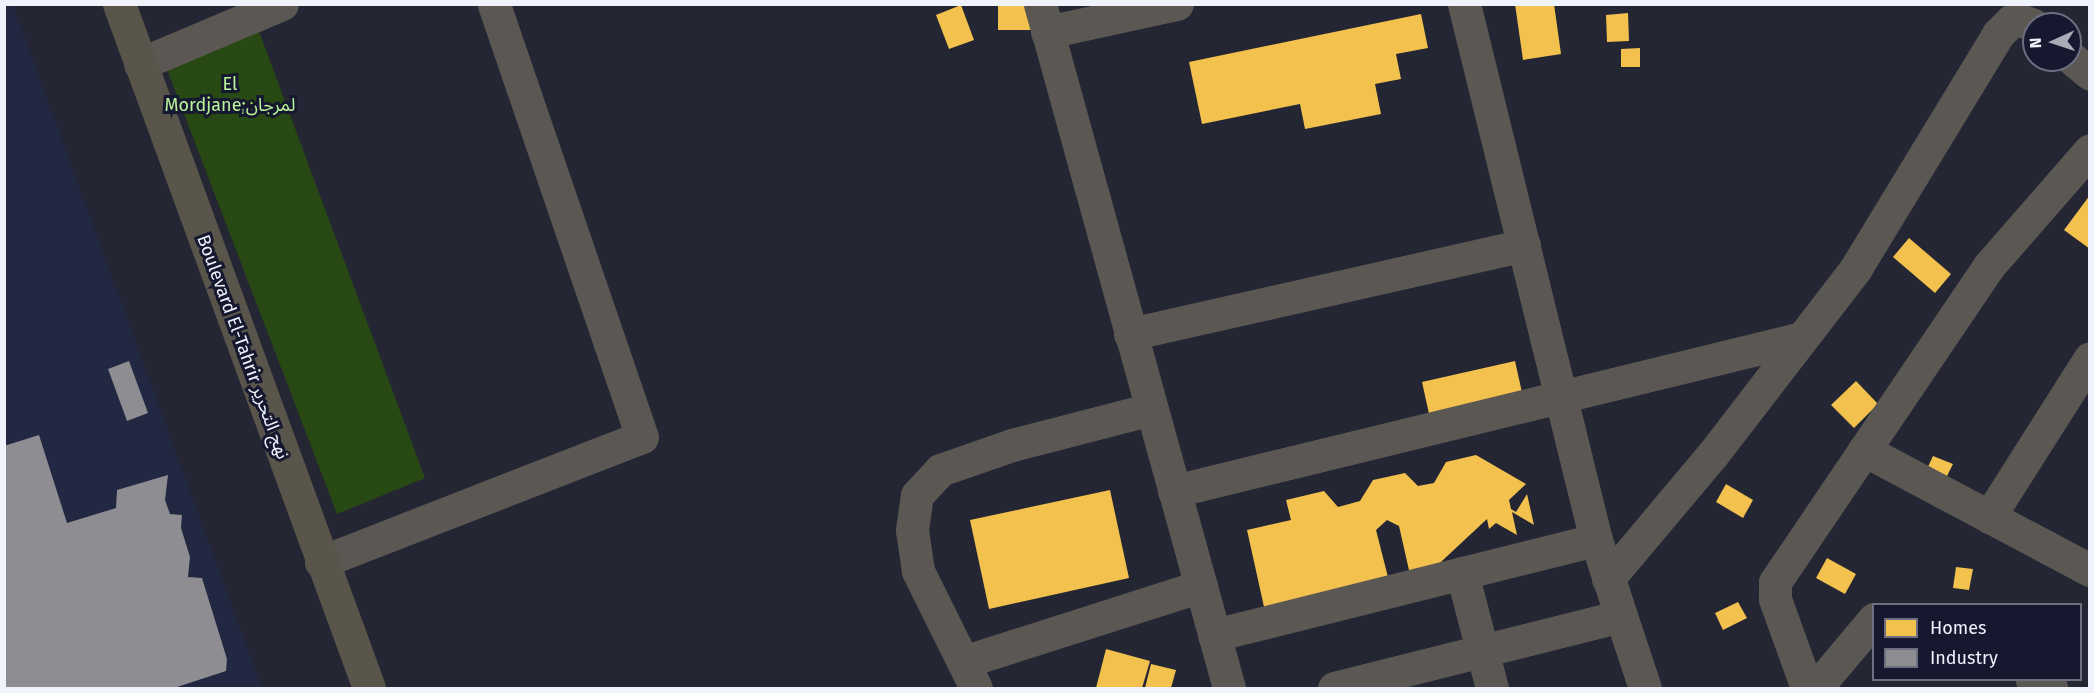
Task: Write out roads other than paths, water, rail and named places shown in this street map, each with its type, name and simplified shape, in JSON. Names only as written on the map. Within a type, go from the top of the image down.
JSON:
[{"type":"main road","name":"Boulevard El-Tahrir نهج التحرير","points":[[119,4],[321,562],[369,688]]},
{"type":"street","points":[[140,64],[282,4]]},
{"type":"street","points":[[321,562],[642,437],[494,4]]},
{"type":"street","points":[[1177,4],[1043,18],[1229,688]]},
{"type":"street","points":[[1464,4],[1596,540],[1645,688]]},
{"type":"street","points":[[1608,579],[1713,454],[1856,268],[1998,34],[2011,21],[2022,21]]},
{"type":"street","points":[[1807,688],[1775,599],[1775,582],[1988,267],[2090,150]]},
{"type":"street","points":[[1130,334],[1524,245]]},
{"type":"street","points":[[1174,491],[1802,338]]},
{"type":"street","points":[[1989,517],[2090,358]]},
{"type":"street","points":[[1151,409],[1012,445],[940,470],[917,495],[912,530],[918,571],[970,675],[1201,586]]},
{"type":"street","points":[[1864,450],[2090,570]]},
{"type":"street","points":[[1214,635],[1596,540]]},
{"type":"street","points":[[1462,573],[1492,688]]},
{"type":"street","points":[[1334,688],[1620,616]]},
{"type":"street","points":[[1816,688],[1872,621]]},
{"type":"street","points":[[2034,681],[2051,688]]},
{"type":"park label","name":"El Mordjane;لمرجان","points":[[230,95]]}]
